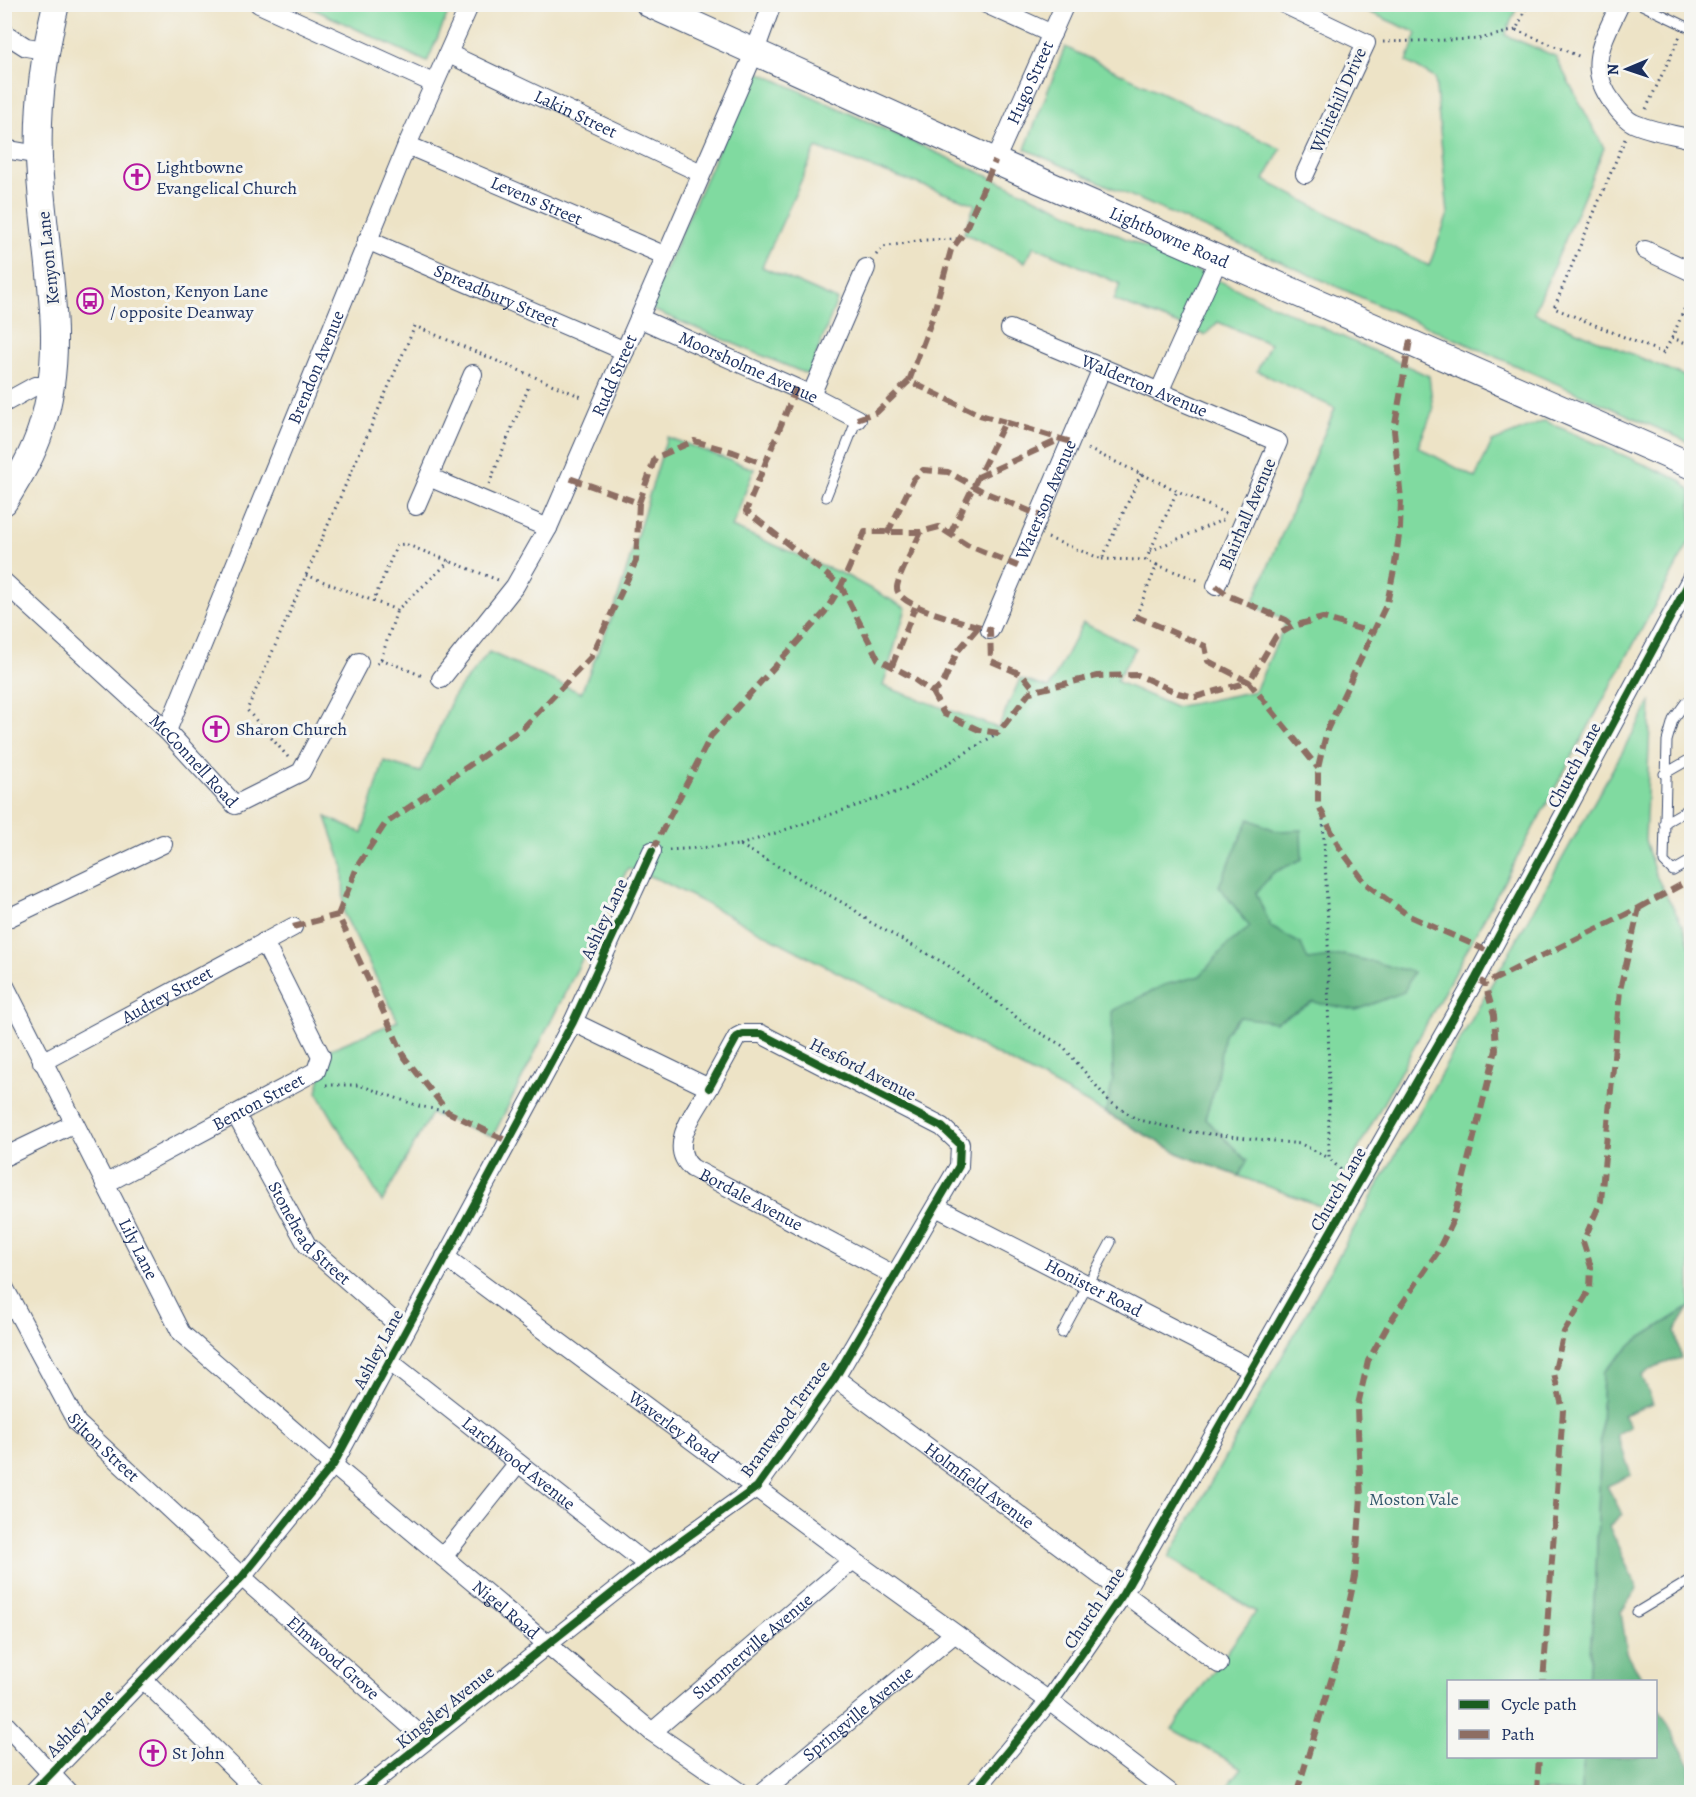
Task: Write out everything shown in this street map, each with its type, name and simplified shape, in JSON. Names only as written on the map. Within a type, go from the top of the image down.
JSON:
[{"type":"main road","name":"Kenyon Lane","points":[[4,502],[22,473],[40,431],[51,386],[55,329],[39,155],[45,50],[56,4]]},
{"type":"main road","name":"Lightbowne Road","points":[[649,4],[995,161],[1692,466]]},
{"type":"street","points":[[260,4],[434,83]]},
{"type":"street","name":"Brendon Avenue","points":[[167,732],[407,145],[470,4]]},
{"type":"street","name":"Rudd Street","points":[[441,679],[514,586],[548,528],[755,51],[772,4]]},
{"type":"street","points":[[986,4],[1053,34]]},
{"type":"street","name":"Hugo Street","points":[[995,161],[1065,4]]},
{"type":"street","name":"Whitehill Drive","points":[[1284,4],[1366,42],[1305,174]]},
{"type":"street","points":[[1620,4],[1598,54],[1597,63],[1607,95],[1619,112],[1636,124],[1692,140]]},
{"type":"street","points":[[4,33],[26,47],[45,50]]},
{"type":"street","name":"Lakin Street","points":[[449,54],[701,172]]},
{"type":"street","name":"Levens Street","points":[[407,145],[666,256]]},
{"type":"street","points":[[4,149],[39,155]]},
{"type":"street","name":"Spreadbury Street","points":[[368,240],[625,351]]},
{"type":"street","points":[[1645,250],[1692,272]]},
{"type":"street","points":[[1159,392],[1219,258]]},
{"type":"street","points":[[812,395],[866,268]]},
{"type":"street","name":"Moorsholme Avenue","points":[[639,318],[812,395],[857,419]]},
{"type":"street","name":"Walderton Avenue","points":[[1010,329],[1278,442]]},
{"type":"street","name":"Waterson Avenue","points":[[990,630],[1102,368]]},
{"type":"street","points":[[416,506],[473,374]]},
{"type":"street","points":[[4,403],[35,386],[51,386]]},
{"type":"street","name":"Blairhall Avenue","points":[[1216,586],[1238,519],[1278,442]]},
{"type":"street","points":[[429,477],[548,528]]},
{"type":"street","name":"Church Lane","points":[[974,1792],[1049,1701],[1123,1594],[1476,978],[1692,578]]},
{"type":"street","name":"McConnell Road","points":[[4,582],[167,732],[235,806],[302,772]]},
{"type":"street","points":[[302,772],[359,662]]},
{"type":"street","points":[[4,920],[163,844]]},
{"type":"street","name":"Ashley Lane","points":[[33,1792],[242,1577],[333,1465],[573,1022],[652,851]]},
{"type":"street","name":"Audrey Street","points":[[42,1062],[294,927]]},
{"type":"street","name":"Benton Street","points":[[105,1184],[316,1071],[321,1056],[264,942]]},
{"type":"street","name":"Lily Lane","points":[[4,984],[73,1124],[182,1333],[333,1465]]},
{"type":"street","points":[[573,1022],[708,1088]]},
{"type":"street","name":"Hesford Avenue","points":[[708,1088],[737,1037],[743,1034],[761,1034],[942,1126],[960,1144],[960,1155],[959,1166],[936,1207]]},
{"type":"street","name":"Bordale Avenue","points":[[708,1088],[681,1138],[680,1146],[686,1162],[896,1276]]},
{"type":"street","name":"Stonehead Street","points":[[236,1115],[307,1245],[405,1331]]},
{"type":"street","points":[[4,1157],[73,1124]]},
{"type":"street","name":"Honister Road","points":[[936,1207],[1252,1369]]},
{"type":"street","name":"Brantwood Terrace","points":[[547,1644],[648,1565],[756,1487],[835,1378],[936,1207]]},
{"type":"street","name":"Waverley Road","points":[[445,1257],[853,1560],[1049,1701],[1157,1789]]},
{"type":"street","name":"Silton Street","points":[[4,1287],[77,1423],[242,1577]]},
{"type":"street","name":"Larchwood Avenue","points":[[389,1361],[648,1565]]},
{"type":"street","name":"Holmfield Avenue","points":[[835,1378],[1219,1664]]},
{"type":"street","points":[[443,1557],[518,1463]]},
{"type":"street","name":"Nigel Road","points":[[333,1465],[652,1732],[739,1792]]},
{"type":"street","name":"Summerville Avenue","points":[[652,1732],[853,1560]]},
{"type":"street","name":"Elmwood Grove","points":[[242,1577],[426,1740]]},
{"type":"street","name":"Springville Avenue","points":[[763,1792],[954,1634]]},
{"type":"street","name":"Kingsley Avenue","points":[[361,1792],[547,1644]]},
{"type":"street","points":[[144,1680],[258,1792]]},
{"type":"street","points":[[4,1723],[68,1792]]},
{"type":"lane","points":[[1640,4],[1688,27]]},
{"type":"lane","points":[[826,497],[857,419]]},
{"type":"lane","points":[[1692,702],[1686,702],[1673,720],[1667,741],[1664,774],[1664,862],[1673,871],[1692,860]]},
{"type":"lane","points":[[1664,774],[1692,759]]},
{"type":"lane","points":[[1664,823],[1692,807]]},
{"type":"lane","points":[[1062,1333],[1111,1242]]},
{"type":"lane","points":[[1636,1612],[1692,1579]]},
{"type":"path","points":[[1516,30],[1528,4]]},
{"type":"path","points":[[1688,27],[1636,124],[1554,308],[1663,353],[1692,291]]},
{"type":"path","points":[[1366,42],[1479,39],[1516,30],[1597,63]]},
{"type":"path","points":[[866,268],[883,247],[923,240],[958,239]]},
{"type":"path","points":[[302,772],[247,710],[416,326],[601,405]]},
{"type":"path","points":[[1672,338],[1692,345]]},
{"type":"path","points":[[483,500],[529,386]]},
{"type":"path","points":[[1071,442],[1238,519]]},
{"type":"path","points":[[1102,559],[1141,474]]},
{"type":"path","points":[[1146,560],[1177,491]]},
{"type":"path","points":[[1150,551],[1238,519]]},
{"type":"path","points":[[1032,532],[1102,559],[1146,560],[1216,586]]},
{"type":"path","points":[[373,602],[397,545],[405,544],[514,586]]},
{"type":"path","points":[[359,662],[373,669],[381,659],[397,610],[450,561]]},
{"type":"path","points":[[1134,621],[1157,565]]},
{"type":"path","points":[[306,575],[397,610]]},
{"type":"path","points":[[381,659],[421,676],[441,679]]},
{"type":"path","points":[[652,851],[740,846],[906,789],[998,733]]},
{"type":"path","points":[[1323,819],[1328,923],[1329,1158]]},
{"type":"path","points":[[740,846],[852,908],[870,922],[946,964],[1028,1026],[1063,1046],[1109,1101],[1136,1119],[1184,1131],[1300,1144],[1329,1158],[1345,1173]]},
{"type":"path","points":[[316,1071],[326,1085],[359,1085],[419,1106],[448,1112]]},
{"type":"green space","points":[[433,4],[449,11],[427,62],[305,5]]},
{"type":"green space","points":[[1353,5],[1518,5],[1505,35],[1555,56],[1604,148],[1534,313],[1691,379],[1691,443],[1025,149],[1065,47],[1281,149],[1264,180],[1429,266],[1448,214],[1435,78],[1407,62],[1417,33]]},
{"type":"green space","points":[[754,70],[1429,376],[1433,410],[1418,447],[1475,478],[1492,442],[1545,421],[1680,480],[1691,491],[1691,539],[1326,1208],[1182,1155],[1032,1073],[662,881],[628,868],[493,1136],[431,1114],[382,1202],[317,1092],[328,1050],[398,1021],[344,914],[343,866],[326,817],[362,833],[384,761],[420,772],[454,695],[489,652],[581,693],[613,614],[667,437],[754,469],[732,527],[847,576],[906,608],[883,686],[998,728],[1020,679],[1049,688],[1083,623],[1136,648],[1116,681],[1175,707],[1255,691],[1287,620],[1252,605],[1335,408],[1257,371],[1270,344],[1218,322],[1205,335],[1114,300],[1120,284],[1034,246],[1025,262],[964,233],[975,204],[816,148],[762,267],[837,300],[809,375],[648,308]]},
{"type":"green space","name":"Moston Vale","points":[[1651,701],[1645,840],[1655,874],[1682,924],[1691,949],[1690,1307],[1637,1340],[1603,1372],[1596,1575],[1588,1680],[1447,1680],[1447,1758],[1583,1758],[1581,1792],[1223,1792],[1242,1768],[1172,1729],[1256,1612],[1169,1557]]},
{"type":"green space","points":[[1249,819],[1277,831],[1301,830],[1302,859],[1273,873],[1256,893],[1271,927],[1301,944],[1308,960],[1344,955],[1413,972],[1404,992],[1356,1010],[1313,1002],[1276,1022],[1239,1017],[1224,1034],[1215,1088],[1205,1118],[1247,1161],[1239,1176],[1182,1155],[1106,1113],[1113,1079],[1112,1011],[1164,985],[1200,976],[1227,945],[1250,927],[1219,886]]},
{"type":"green space","points":[[1690,1307],[1675,1331],[1681,1358],[1656,1366],[1642,1376],[1653,1404],[1623,1415],[1630,1427],[1617,1434],[1631,1475],[1607,1486],[1622,1514],[1609,1526],[1637,1589],[1621,1612],[1627,1652],[1642,1680],[1588,1680],[1596,1575],[1603,1372],[1637,1340]]},
{"type":"green space","points":[[1657,1705],[1691,1767],[1691,1792],[1581,1792],[1583,1758],[1657,1758]]},
{"type":"marked path","points":[[909,381],[932,319],[951,250],[964,233],[995,161]]},
{"type":"marked path","points":[[1410,340],[1394,430],[1401,499],[1400,529],[1394,570],[1387,603],[1327,730],[1318,768],[1318,804],[1339,847],[1366,884],[1409,916],[1490,952]]},
{"type":"marked path","points":[[857,419],[877,412],[909,381],[980,415],[1005,422]]},
{"type":"marked path","points":[[796,388],[746,511],[841,586],[878,659],[908,675],[932,692],[942,686],[957,652],[979,626]]},
{"type":"marked path","points":[[950,534],[1005,422],[1071,442]]},
{"type":"marked path","points":[[978,477],[1061,439]]},
{"type":"marked path","points":[[639,503],[655,458],[694,441],[765,464]]},
{"type":"marked path","points":[[887,534],[914,479],[923,470],[948,472],[984,492],[1039,515]]},
{"type":"marked path","points":[[338,915],[358,865],[385,824],[523,728],[591,657],[636,561],[639,503],[569,478]]},
{"type":"marked path","points":[[652,851],[711,736],[825,612],[841,586],[865,532],[921,532],[939,527],[967,545],[1018,566]]},
{"type":"marked path","points":[[921,532],[898,582],[900,595],[908,602],[936,614],[990,630],[991,661],[1023,675],[1035,690]]},
{"type":"marked path","points":[[1216,586],[1229,596],[1286,620],[1293,626]]},
{"type":"marked path","points":[[892,666],[915,607]]},
{"type":"marked path","points":[[1135,616],[1205,646],[1208,661],[1249,682],[1276,636],[1293,626],[1323,618],[1374,633]]},
{"type":"marked path","points":[[932,692],[944,714],[979,730],[998,733],[1030,692],[1097,676],[1138,675],[1178,693],[1195,697],[1249,682],[1318,768]]},
{"type":"marked path","points":[[1639,908],[1692,879]]},
{"type":"marked path","points":[[1476,978],[1485,984],[1639,908],[1620,990],[1601,1201],[1583,1242],[1591,1267],[1590,1289],[1564,1332],[1554,1374],[1563,1410],[1543,1680]]},
{"type":"marked path","points":[[293,927],[338,915],[405,1058],[448,1112],[507,1141]]},
{"type":"marked path","points":[[1297,1792],[1336,1664],[1355,1576],[1361,1497],[1357,1409],[1368,1361],[1389,1323],[1437,1253],[1453,1220],[1496,1050],[1494,1015],[1485,984]]},
{"type":"marked path","points":[[1537,1792],[1539,1758]]},
{"type":"cycle path","points":[[974,1792],[1049,1701],[1123,1594],[1476,978],[1692,577]]},
{"type":"cycle path","points":[[33,1792],[242,1577],[333,1465],[573,1022],[652,851]]},
{"type":"cycle path","points":[[361,1792],[648,1565],[757,1487],[835,1378],[959,1166],[960,1144],[942,1127],[761,1034],[743,1034],[737,1037],[709,1088]]},
{"type":"place","name":"Lightbowne Evangelical Church","points":[[137,177]]},
{"type":"place","name":"Moston, Kenyon Lane / opposite Deanway","points":[[90,301]]},
{"type":"place","name":"Sharon Church","points":[[216,729]]},
{"type":"place","name":"St John","points":[[153,1753]]}]
